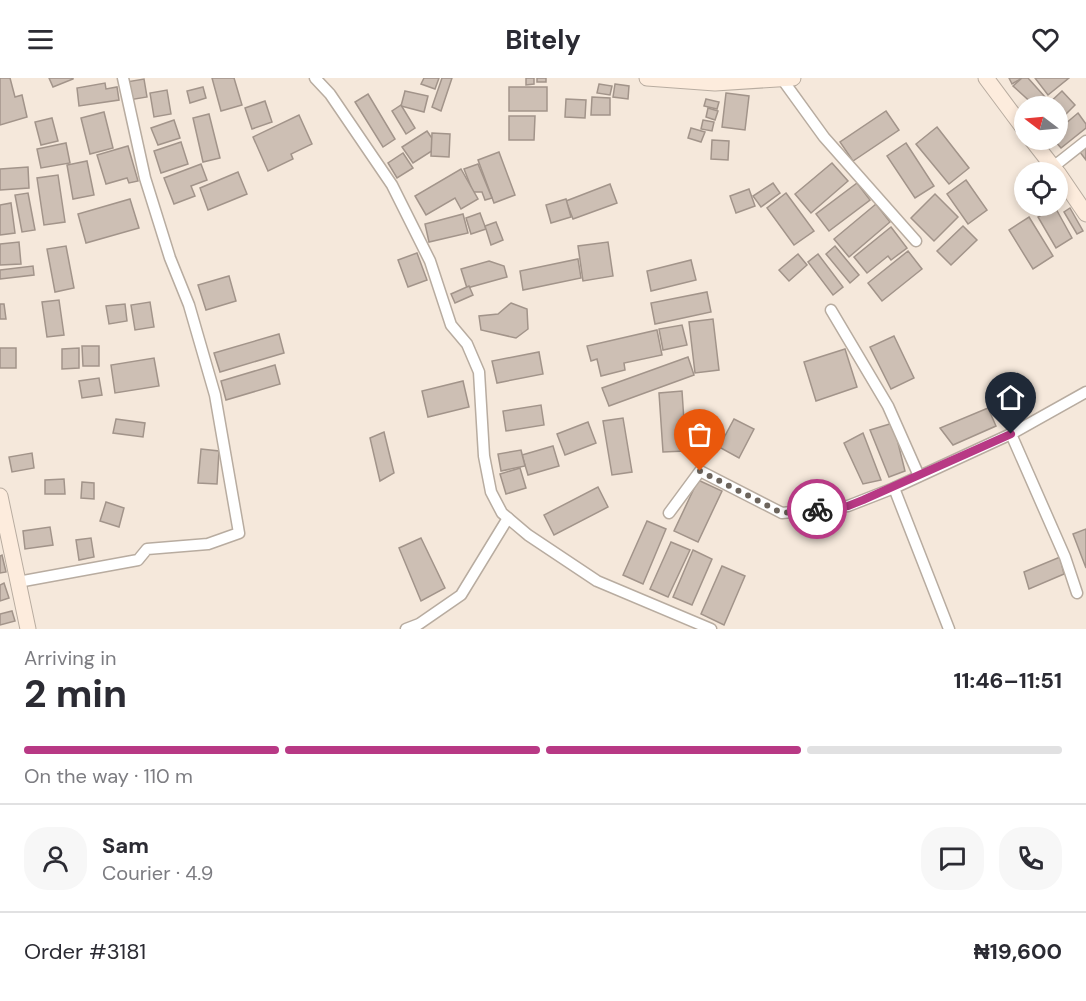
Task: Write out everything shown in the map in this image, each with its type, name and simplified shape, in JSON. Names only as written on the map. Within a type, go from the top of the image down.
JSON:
[{"type":"street","points":[[18,582],[138,560],[147,549],[208,544],[238,532],[215,395],[189,305],[170,258],[145,178],[123,78]]},
{"type":"street","points":[[315,78],[330,94],[392,185],[430,261],[451,325],[467,344],[479,372],[484,456],[490,492],[508,519],[597,581],[711,629]]},
{"type":"street","points":[[647,78],[715,83],[788,79],[824,137],[916,241]]},
{"type":"street","points":[[986,78],[1014,116]]},
{"type":"street","points":[[1065,162],[1086,141]]},
{"type":"street","points":[[1040,150],[1049,162]]},
{"type":"street","points":[[1068,186],[1084,206]]},
{"type":"street","points":[[831,310],[888,406],[919,476]]},
{"type":"street","points":[[669,513],[700,471],[782,513],[848,506],[894,488],[1011,434],[1086,392]]},
{"type":"street","points":[[1011,434],[1065,557],[1077,593]]},
{"type":"street","points":[[894,488],[949,629]]},
{"type":"street","points":[[0,496],[28,629]]},
{"type":"street","points":[[406,629],[418,624],[461,595],[508,519]]},
{"type":"building","points":[[0,78],[10,78],[15,97],[22,95],[27,117],[0,125]]},
{"type":"building","points":[[49,78],[73,78],[73,79],[53,87]]},
{"type":"building","points":[[212,78],[234,78],[242,105],[221,111]]},
{"type":"building","points":[[424,78],[439,78],[435,89],[421,84]]},
{"type":"building","points":[[442,78],[452,78],[441,111],[432,107]]},
{"type":"building","points":[[526,78],[534,78],[534,84],[526,85]]},
{"type":"building","points":[[537,78],[546,78],[546,82],[537,82]]},
{"type":"building","points":[[1009,78],[1022,78],[1012,84]]},
{"type":"building","points":[[1022,78],[1028,78],[1044,96],[1024,96],[1013,86]]},
{"type":"building","points":[[1035,78],[1069,78],[1048,95]]},
{"type":"building","points":[[144,79],[147,97],[129,100],[126,82]]},
{"type":"building","points":[[105,83],[106,89],[117,87],[119,100],[79,106],[77,88]]},
{"type":"building","points":[[599,84],[612,86],[610,95],[597,93]]},
{"type":"building","points":[[615,84],[629,86],[628,99],[613,97]]},
{"type":"building","points":[[203,87],[206,98],[190,103],[187,91]]},
{"type":"building","points":[[509,87],[547,87],[547,111],[509,111]]},
{"type":"building","points":[[167,90],[171,114],[154,117],[150,93]]},
{"type":"building","points":[[405,91],[428,96],[424,112],[401,106]]},
{"type":"building","points":[[1062,91],[1067,96],[1057,96]]},
{"type":"building","points":[[726,93],[749,96],[745,130],[722,127]]},
{"type":"building","points":[[368,94],[395,139],[383,147],[355,102]]},
{"type":"building","points":[[592,97],[610,98],[610,115],[591,115]]},
{"type":"building","points":[[1068,97],[1075,105],[1068,112]]},
{"type":"building","points":[[566,99],[586,100],[585,118],[565,117]]},
{"type":"building","points":[[706,99],[719,102],[717,109],[704,106]]},
{"type":"building","points":[[265,101],[272,122],[252,129],[245,108]]},
{"type":"building","points":[[401,105],[415,128],[406,134],[392,111]]},
{"type":"building","points":[[708,108],[718,111],[715,120],[706,117]]},
{"type":"building","points":[[886,111],[899,130],[853,161],[840,142]]},
{"type":"building","points":[[104,112],[113,148],[90,154],[81,118]]},
{"type":"building","points":[[1078,113],[1086,124],[1086,128],[1068,142],[1068,122]]},
{"type":"building","points":[[209,114],[220,158],[203,162],[193,118]]},
{"type":"building","points":[[299,115],[312,144],[291,154],[293,159],[268,171],[253,137]]},
{"type":"building","points":[[509,116],[535,116],[534,140],[509,140]]},
{"type":"building","points":[[52,118],[58,141],[41,145],[35,122]]},
{"type":"building","points":[[174,120],[180,138],[158,145],[151,128]]},
{"type":"building","points":[[703,120],[714,122],[712,131],[701,129]]},
{"type":"building","points":[[937,127],[969,168],[949,184],[916,144]]},
{"type":"building","points":[[691,128],[705,132],[701,142],[688,138]]},
{"type":"building","points":[[427,131],[438,147],[413,163],[402,147]]},
{"type":"building","points":[[432,133],[450,134],[449,157],[431,156]]},
{"type":"building","points":[[712,140],[729,141],[728,160],[711,159]]},
{"type":"building","points":[[181,142],[188,164],[161,173],[154,151]]},
{"type":"building","points":[[66,143],[70,163],[41,168],[37,149]]},
{"type":"building","points":[[906,143],[934,186],[915,198],[887,156]]},
{"type":"building","points":[[128,146],[138,181],[129,183],[127,178],[106,184],[97,155]]},
{"type":"building","points":[[1086,146],[1086,160],[1079,151]]},
{"type":"building","points":[[499,152],[515,195],[494,203],[478,160]]},
{"type":"building","points":[[403,153],[413,168],[397,178],[388,163]]},
{"type":"building","points":[[87,161],[94,195],[73,199],[67,165]]},
{"type":"building","points":[[832,163],[848,181],[811,213],[795,194]]},
{"type":"building","points":[[201,164],[207,180],[191,186],[195,196],[174,204],[164,178]]},
{"type":"building","points":[[478,164],[492,198],[485,200],[482,192],[473,192],[464,169]]},
{"type":"building","points":[[28,167],[29,188],[0,190],[0,169]]},
{"type":"building","points":[[461,169],[478,199],[461,209],[455,198],[426,215],[415,196]]},
{"type":"building","points":[[238,172],[247,194],[208,210],[200,188]]},
{"type":"building","points":[[58,175],[65,222],[44,225],[37,178]]},
{"type":"building","points":[[966,180],[987,210],[968,224],[947,194]]},
{"type":"building","points":[[773,183],[780,193],[761,207],[753,196]]},
{"type":"building","points":[[857,183],[870,200],[829,231],[816,214]]},
{"type":"building","points":[[610,184],[617,203],[573,219],[566,201]]},
{"type":"building","points":[[749,189],[755,206],[736,213],[730,196]]},
{"type":"building","points":[[28,193],[35,230],[22,232],[15,195]]},
{"type":"building","points":[[786,193],[814,231],[794,245],[767,208]]},
{"type":"building","points":[[935,194],[958,217],[934,241],[911,218]]},
{"type":"building","points":[[130,199],[139,228],[86,243],[78,214]]},
{"type":"building","points":[[566,199],[571,217],[551,223],[546,205]]},
{"type":"building","points":[[11,203],[15,233],[0,235],[0,205]]},
{"type":"building","points":[[876,204],[890,222],[849,257],[834,239]]},
{"type":"building","points":[[1070,208],[1083,231],[1077,234],[1066,216]]},
{"type":"building","points":[[480,213],[486,229],[471,234],[466,218]]},
{"type":"building","points":[[463,214],[468,233],[429,242],[425,224]]},
{"type":"building","points":[[1060,216],[1072,238],[1056,248],[1038,217]]},
{"type":"building","points":[[1029,217],[1053,256],[1033,269],[1009,230]]},
{"type":"building","points":[[496,222],[503,240],[491,245],[485,226]]},
{"type":"building","points":[[963,226],[977,240],[951,265],[937,251]]},
{"type":"building","points":[[891,227],[907,248],[891,260],[888,256],[867,273],[854,257]]},
{"type":"building","points":[[19,242],[21,264],[0,265],[0,244]]},
{"type":"building","points":[[608,242],[613,276],[583,281],[578,246]]},
{"type":"building","points":[[66,246],[74,288],[55,292],[47,249]]},
{"type":"building","points":[[835,246],[859,275],[850,283],[826,254]]},
{"type":"building","points":[[908,251],[922,269],[882,301],[868,283]]},
{"type":"building","points":[[417,253],[427,280],[408,287],[398,260]]},
{"type":"building","points":[[798,254],[807,265],[789,281],[779,270]]},
{"type":"building","points":[[818,254],[843,287],[833,295],[808,262]]},
{"type":"building","points":[[578,259],[581,278],[523,290],[520,271]]},
{"type":"building","points":[[691,260],[696,280],[651,291],[647,271]]},
{"type":"building","points":[[489,261],[504,266],[507,277],[467,288],[461,269]]},
{"type":"building","points":[[33,266],[34,275],[0,279],[0,270]]},
{"type":"building","points":[[229,276],[236,301],[206,310],[198,285]]},
{"type":"building","points":[[469,286],[473,295],[455,303],[451,294]]},
{"type":"building","points":[[707,292],[711,312],[655,324],[651,303]]},
{"type":"building","points":[[59,300],[64,335],[47,337],[42,302]]},
{"type":"building","points":[[150,302],[154,327],[135,330],[131,305]]},
{"type":"building","points":[[511,303],[527,309],[528,329],[516,338],[481,330],[479,316],[498,314]]},
{"type":"building","points":[[0,304],[4,304],[6,319],[0,319]]},
{"type":"building","points":[[125,304],[127,321],[109,324],[106,306]]},
{"type":"building","points":[[713,319],[719,370],[695,373],[689,322]]},
{"type":"building","points":[[682,325],[687,345],[663,350],[659,329]]},
{"type":"building","points":[[657,330],[662,355],[624,363],[625,370],[601,376],[597,359],[591,361],[587,346]]},
{"type":"building","points":[[279,334],[284,353],[220,372],[214,353]]},
{"type":"building","points":[[894,336],[914,378],[891,389],[870,347]]},
{"type":"building","points":[[82,346],[99,346],[99,366],[83,366]]},
{"type":"building","points":[[0,348],[16,348],[16,368],[0,368]]},
{"type":"building","points":[[79,348],[79,368],[62,369],[62,349]]},
{"type":"building","points":[[845,349],[857,387],[816,401],[804,362]]},
{"type":"building","points":[[539,352],[543,374],[497,383],[492,361]]},
{"type":"building","points":[[688,357],[694,375],[609,406],[602,388]]},
{"type":"building","points":[[154,358],[159,386],[115,393],[111,365]]},
{"type":"building","points":[[275,365],[280,384],[226,400],[221,381]]},
{"type":"building","points":[[99,378],[102,395],[82,398],[79,381]]},
{"type":"building","points":[[463,381],[469,407],[428,417],[422,391]]},
{"type":"building","points":[[682,391],[686,451],[663,452],[659,393]]},
{"type":"building","points":[[541,405],[544,425],[506,431],[503,411]]},
{"type":"building","points":[[988,408],[996,426],[953,445],[940,428]]},
{"type":"building","points":[[623,418],[632,472],[612,475],[603,421]]},
{"type":"building","points":[[116,419],[145,423],[143,437],[113,433]]},
{"type":"building","points":[[734,419],[754,429],[739,458],[719,447]]},
{"type":"building","points":[[588,422],[596,443],[565,455],[557,434]]},
{"type":"building","points":[[893,423],[905,471],[889,477],[870,430]]},
{"type":"building","points":[[384,432],[394,473],[380,481],[370,438]]},
{"type":"building","points":[[863,433],[881,480],[863,484],[844,443]]},
{"type":"building","points":[[553,446],[559,466],[528,475],[522,455]]},
{"type":"building","points":[[201,449],[219,451],[217,484],[198,483]]},
{"type":"building","points":[[521,450],[525,466],[501,471],[498,454]]},
{"type":"building","points":[[32,453],[34,468],[12,472],[9,457]]},
{"type":"building","points":[[520,468],[526,488],[506,494],[500,474]]},
{"type":"building","points":[[64,479],[65,494],[45,494],[45,480]]},
{"type":"building","points":[[698,480],[722,491],[698,542],[674,531]]},
{"type":"building","points":[[82,482],[94,483],[94,499],[81,498]]},
{"type":"building","points":[[598,487],[608,507],[554,535],[544,515]]},
{"type":"building","points":[[106,502],[124,508],[119,527],[100,521]]},
{"type":"building","points":[[647,521],[666,529],[643,584],[623,575]]},
{"type":"building","points":[[50,527],[53,545],[25,549],[23,531]]},
{"type":"building","points":[[1086,529],[1086,568],[1073,534]]},
{"type":"building","points":[[91,538],[94,557],[79,560],[76,540]]},
{"type":"building","points":[[421,538],[445,588],[421,601],[399,548]]},
{"type":"building","points":[[671,542],[690,550],[668,597],[650,589]]},
{"type":"building","points":[[693,550],[712,559],[692,605],[673,597]]},
{"type":"building","points":[[2,555],[6,572],[0,573],[0,556]]},
{"type":"building","points":[[1060,557],[1064,574],[1029,589],[1024,572]]},
{"type":"building","points":[[722,566],[745,576],[724,625],[701,614]]},
{"type":"building","points":[[4,583],[9,598],[0,601],[0,585]]},
{"type":"building","points":[[12,611],[15,621],[0,625],[0,614]]},
{"type":"way so far","points":[[700,471],[782,513],[817,509]]},
{"type":"route","points":[[817,509],[848,506],[894,488],[1011,434]]}]
